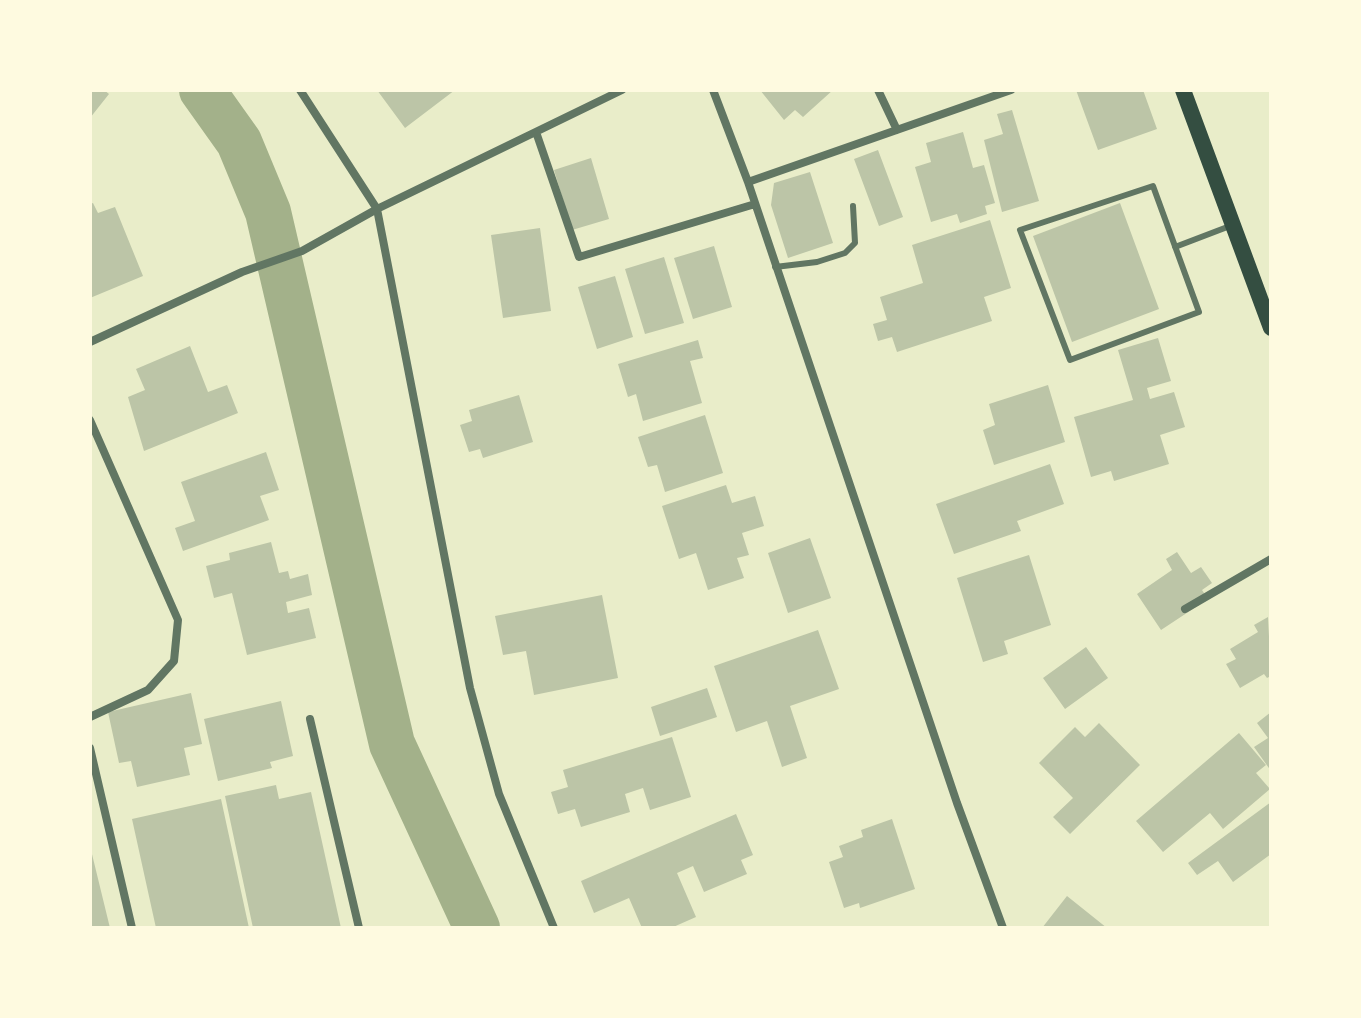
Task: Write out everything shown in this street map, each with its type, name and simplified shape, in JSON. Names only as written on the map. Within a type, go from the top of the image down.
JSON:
[{"type":"main road","points":[[1183,90],[1271,328]]},
{"type":"street","points":[[300,90],[377,209],[470,688],[499,794],[554,928]]},
{"type":"street","points":[[90,342],[242,272],[302,251],[377,209],[622,90]]},
{"type":"street","points":[[713,90],[748,182],[957,803],[1003,928]]},
{"type":"street","points":[[878,90],[897,130]]},
{"type":"street","points":[[748,182],[1011,90]]},
{"type":"street","points":[[536,132],[579,257],[755,204]]},
{"type":"street","points":[[90,420],[178,620],[174,661],[148,690],[90,717]]},
{"type":"street","points":[[1185,609],[1271,559]]},
{"type":"street","points":[[310,719],[359,928]]},
{"type":"street","points":[[90,748],[132,928]]},
{"type":"lane","points":[[1153,186],[1175,247],[1199,312],[1070,360],[1020,230],[1153,186]]},
{"type":"lane","points":[[775,267],[817,262],[845,253],[855,243],[853,206]]},
{"type":"lane","points":[[1175,247],[1233,224]]},
{"type":"building","points":[[90,90],[104,90],[109,94],[90,118]]},
{"type":"building","points":[[377,90],[455,90],[405,128]]},
{"type":"building","points":[[760,90],[833,90],[803,117],[795,110],[784,120]]},
{"type":"building","points":[[1076,90],[1143,90],[1157,129],[1098,150]]},
{"type":"building","points":[[1012,110],[1039,201],[1002,212],[984,140],[1003,134],[997,114]]},
{"type":"building","points":[[963,132],[973,168],[984,165],[995,203],[985,206],[987,214],[960,223],[957,214],[931,222],[915,167],[931,162],[926,143]]},
{"type":"building","points":[[878,150],[903,217],[879,226],[854,159]]},
{"type":"building","points":[[591,158],[609,219],[572,230],[554,170]]},
{"type":"building","points":[[810,172],[833,243],[788,258],[771,205],[774,183]]},
{"type":"building","points":[[93,203],[98,213],[115,207],[143,276],[90,298],[90,204]]},
{"type":"building","points":[[1120,203],[1159,309],[1072,342],[1033,236]]},
{"type":"building","points":[[990,220],[1011,288],[984,297],[992,321],[897,352],[892,337],[878,341],[873,324],[887,320],[880,297],[923,283],[912,245]]},
{"type":"building","points":[[540,228],[551,311],[503,318],[491,235]]},
{"type":"building","points":[[714,246],[732,307],[693,319],[674,258]]},
{"type":"building","points":[[664,257],[684,323],[645,334],[625,269]]},
{"type":"building","points":[[615,276],[633,337],[597,349],[578,287]]},
{"type":"building","points":[[1158,338],[1171,381],[1147,388],[1150,399],[1174,392],[1185,427],[1160,435],[1169,464],[1114,481],[1111,471],[1091,477],[1074,417],[1133,400],[1118,350]]},
{"type":"building","points":[[698,340],[703,358],[690,361],[702,403],[643,421],[636,394],[628,397],[618,364]]},
{"type":"building","points":[[190,346],[208,392],[227,385],[238,413],[144,451],[128,397],[145,390],[136,369]]},
{"type":"building","points":[[1048,385],[1065,442],[994,465],[983,430],[995,425],[989,404]]},
{"type":"building","points":[[519,395],[533,442],[483,458],[480,449],[469,452],[460,425],[472,421],[469,410]]},
{"type":"building","points":[[705,415],[723,473],[665,492],[657,465],[648,467],[638,437]]},
{"type":"building","points":[[266,452],[279,490],[260,496],[269,520],[183,551],[175,528],[195,521],[181,482]]},
{"type":"building","points":[[1050,464],[1064,504],[1017,521],[1021,531],[954,554],[936,504]]},
{"type":"building","points":[[726,485],[732,503],[755,496],[764,526],[742,533],[749,555],[737,558],[744,578],[708,590],[696,553],[679,559],[662,506]]},
{"type":"building","points":[[810,538],[831,598],[788,613],[768,553]]},
{"type":"building","points":[[271,542],[279,573],[288,571],[290,579],[308,574],[312,595],[286,602],[288,613],[309,608],[316,638],[247,655],[232,593],[214,598],[206,566],[230,560],[229,553]]},
{"type":"building","points":[[1177,552],[1191,573],[1201,567],[1212,583],[1202,590],[1208,599],[1161,630],[1137,594],[1172,570],[1166,559]]},
{"type":"building","points":[[1029,555],[1051,625],[1004,641],[1008,654],[983,662],[957,578]]},
{"type":"building","points":[[602,595],[618,678],[534,695],[526,651],[503,655],[495,616]]},
{"type":"building","points":[[1268,617],[1271,676],[1267,678],[1264,674],[1240,688],[1226,664],[1236,659],[1230,649],[1258,632],[1254,625]]},
{"type":"building","points":[[818,630],[839,689],[790,706],[807,758],[782,767],[767,721],[736,732],[714,666]]},
{"type":"building","points":[[1086,647],[1108,678],[1065,709],[1043,678]]},
{"type":"building","points":[[707,688],[717,717],[660,736],[651,707]]},
{"type":"building","points":[[191,693],[202,744],[184,748],[190,775],[137,787],[131,761],[119,763],[108,712]]},
{"type":"building","points":[[281,701],[293,756],[270,762],[272,768],[218,781],[204,719]]},
{"type":"building","points":[[1271,712],[1271,771],[1254,747],[1268,738],[1257,723]]},
{"type":"building","points":[[1099,723],[1140,765],[1070,834],[1053,817],[1073,798],[1039,763],[1075,727],[1085,737]]},
{"type":"building","points":[[1239,733],[1266,765],[1256,773],[1270,789],[1223,829],[1210,813],[1163,852],[1136,821]]},
{"type":"building","points":[[672,737],[691,797],[650,810],[643,788],[625,794],[630,812],[581,827],[575,809],[558,814],[551,792],[568,787],[563,770]]},
{"type":"building","points":[[276,785],[279,799],[311,792],[341,928],[253,928],[225,796]]},
{"type":"building","points":[[221,799],[249,928],[156,928],[132,819]]},
{"type":"building","points":[[1271,802],[1271,854],[1233,882],[1218,861],[1197,875],[1188,863]]},
{"type":"building","points":[[736,814],[753,855],[741,860],[747,874],[704,892],[693,866],[677,873],[696,917],[671,928],[642,928],[629,898],[594,913],[581,881]]},
{"type":"building","points":[[892,819],[915,889],[860,908],[859,903],[844,908],[829,862],[843,857],[839,846],[863,837],[861,830]]},
{"type":"building","points":[[91,850],[110,928],[90,928]]},
{"type":"building","points":[[1067,896],[1107,928],[1042,928]]},
{"type":"waterway","points":[[202,90],[239,142],[268,212],[392,744],[477,928]]}]
